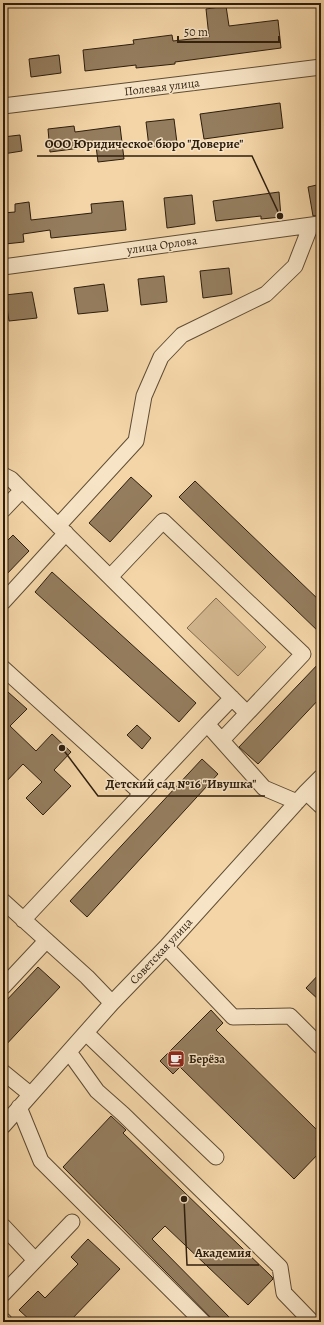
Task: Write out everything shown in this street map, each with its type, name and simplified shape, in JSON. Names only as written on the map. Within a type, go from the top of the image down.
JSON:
[{"type":"street","name":"Полевая улица","points":[[3,106],[321,67]]},
{"type":"street","name":"улица Орлова","points":[[3,267],[316,224]]},
{"type":"street","points":[[3,602],[136,441],[144,396],[161,357],[182,335],[266,294],[295,266],[316,224]]},
{"type":"street","points":[[3,475],[22,490],[247,713]]},
{"type":"street","points":[[3,510],[22,490]]},
{"type":"street","points":[[110,577],[163,521],[303,654],[222,740]]},
{"type":"street","points":[[3,668],[141,793]]},
{"type":"street","points":[[23,920],[232,698]]},
{"type":"street","points":[[207,724],[264,788],[302,797],[321,806]]},
{"type":"street","name":"Советская улица","points":[[3,1126],[112,1003],[166,947],[321,777]]},
{"type":"street","points":[[3,901],[87,977],[112,1003]]},
{"type":"street","points":[[3,987],[46,941]]},
{"type":"street","points":[[166,947],[233,1017],[290,1016],[321,1047]]},
{"type":"street","points":[[86,1033],[216,1157]]},
{"type":"street","points":[[69,1052],[98,1091],[280,1267],[284,1293],[312,1322]]},
{"type":"street","points":[[3,1072],[30,1094]]},
{"type":"street","points":[[19,1107],[41,1161],[203,1322]]},
{"type":"street","points":[[3,1294],[72,1222]]},
{"type":"street","points":[[3,1226],[35,1260]]},
{"type":"shaded area","points":[[216,598],[266,647],[238,676],[187,628]]},
{"type":"building","points":[[226,6],[229,26],[278,20],[281,48],[175,62],[175,64],[136,68],[136,65],[85,71],[83,50],[134,44],[133,40],[172,35],[173,41],[209,37],[206,9]]},
{"type":"building","points":[[59,55],[61,73],[31,77],[29,59]]},
{"type":"building","points":[[280,103],[283,128],[204,139],[200,114]]},
{"type":"building","points":[[174,119],[177,143],[149,147],[146,122]]},
{"type":"building","points":[[74,126],[75,132],[120,126],[124,159],[98,162],[96,146],[50,152],[48,129]]},
{"type":"building","points":[[20,135],[22,151],[3,154],[3,137]]},
{"type":"building","points":[[321,184],[321,215],[313,216],[308,187]]},
{"type":"building","points":[[279,192],[281,217],[261,219],[261,216],[216,221],[213,201]]},
{"type":"building","points":[[192,195],[195,224],[167,228],[164,198]]},
{"type":"building","points":[[123,201],[126,230],[51,238],[50,230],[23,234],[24,242],[5,244],[3,213],[15,212],[15,204],[29,202],[31,220],[92,213],[91,204]]},
{"type":"building","points":[[229,268],[232,294],[203,298],[200,271]]},
{"type":"building","points":[[164,276],[167,302],[141,305],[138,279]]},
{"type":"building","points":[[104,284],[108,311],[78,314],[74,288]]},
{"type":"building","points":[[32,292],[37,318],[9,321],[5,295]]},
{"type":"building","points":[[131,477],[152,496],[110,542],[89,523]]},
{"type":"building","points":[[195,481],[321,602],[321,634],[179,497]]},
{"type":"building","points":[[13,535],[29,551],[3,578],[3,545]]},
{"type":"building","points":[[52,572],[196,703],[179,722],[35,592]]},
{"type":"building","points":[[321,661],[321,697],[258,764],[239,747]]},
{"type":"building","points":[[8,692],[27,709],[10,726],[36,751],[52,734],[71,752],[54,770],[71,786],[43,815],[26,798],[42,782],[23,764],[3,785],[3,697]]},
{"type":"building","points":[[137,725],[151,738],[142,749],[127,735]]},
{"type":"building","points":[[202,759],[218,774],[87,917],[70,901]]},
{"type":"building","points":[[38,967],[60,987],[3,1048],[3,1004]]},
{"type":"building","points":[[321,972],[321,1002],[306,988]]},
{"type":"building","points":[[211,1010],[223,1023],[216,1030],[321,1134],[321,1151],[294,1179],[180,1067],[173,1074],[160,1061]]},
{"type":"building","points":[[111,1116],[126,1130],[123,1133],[272,1277],[273,1279],[248,1305],[165,1226],[152,1239],[234,1322],[215,1322],[63,1167]]},
{"type":"building","points":[[88,1239],[120,1269],[69,1322],[32,1322],[19,1310],[38,1291],[45,1298],[78,1264],[71,1257]]},
{"type":"place","name":"ООО Юридическое бюро \"Доверие\"","points":[[280,216]]},
{"type":"place","name":"Детский сад №16 \"Ивушка\"","points":[[62,748]]},
{"type":"place","name":"Берёза","points":[[176,1059]]},
{"type":"place","name":"Академия","points":[[184,1199]]}]
